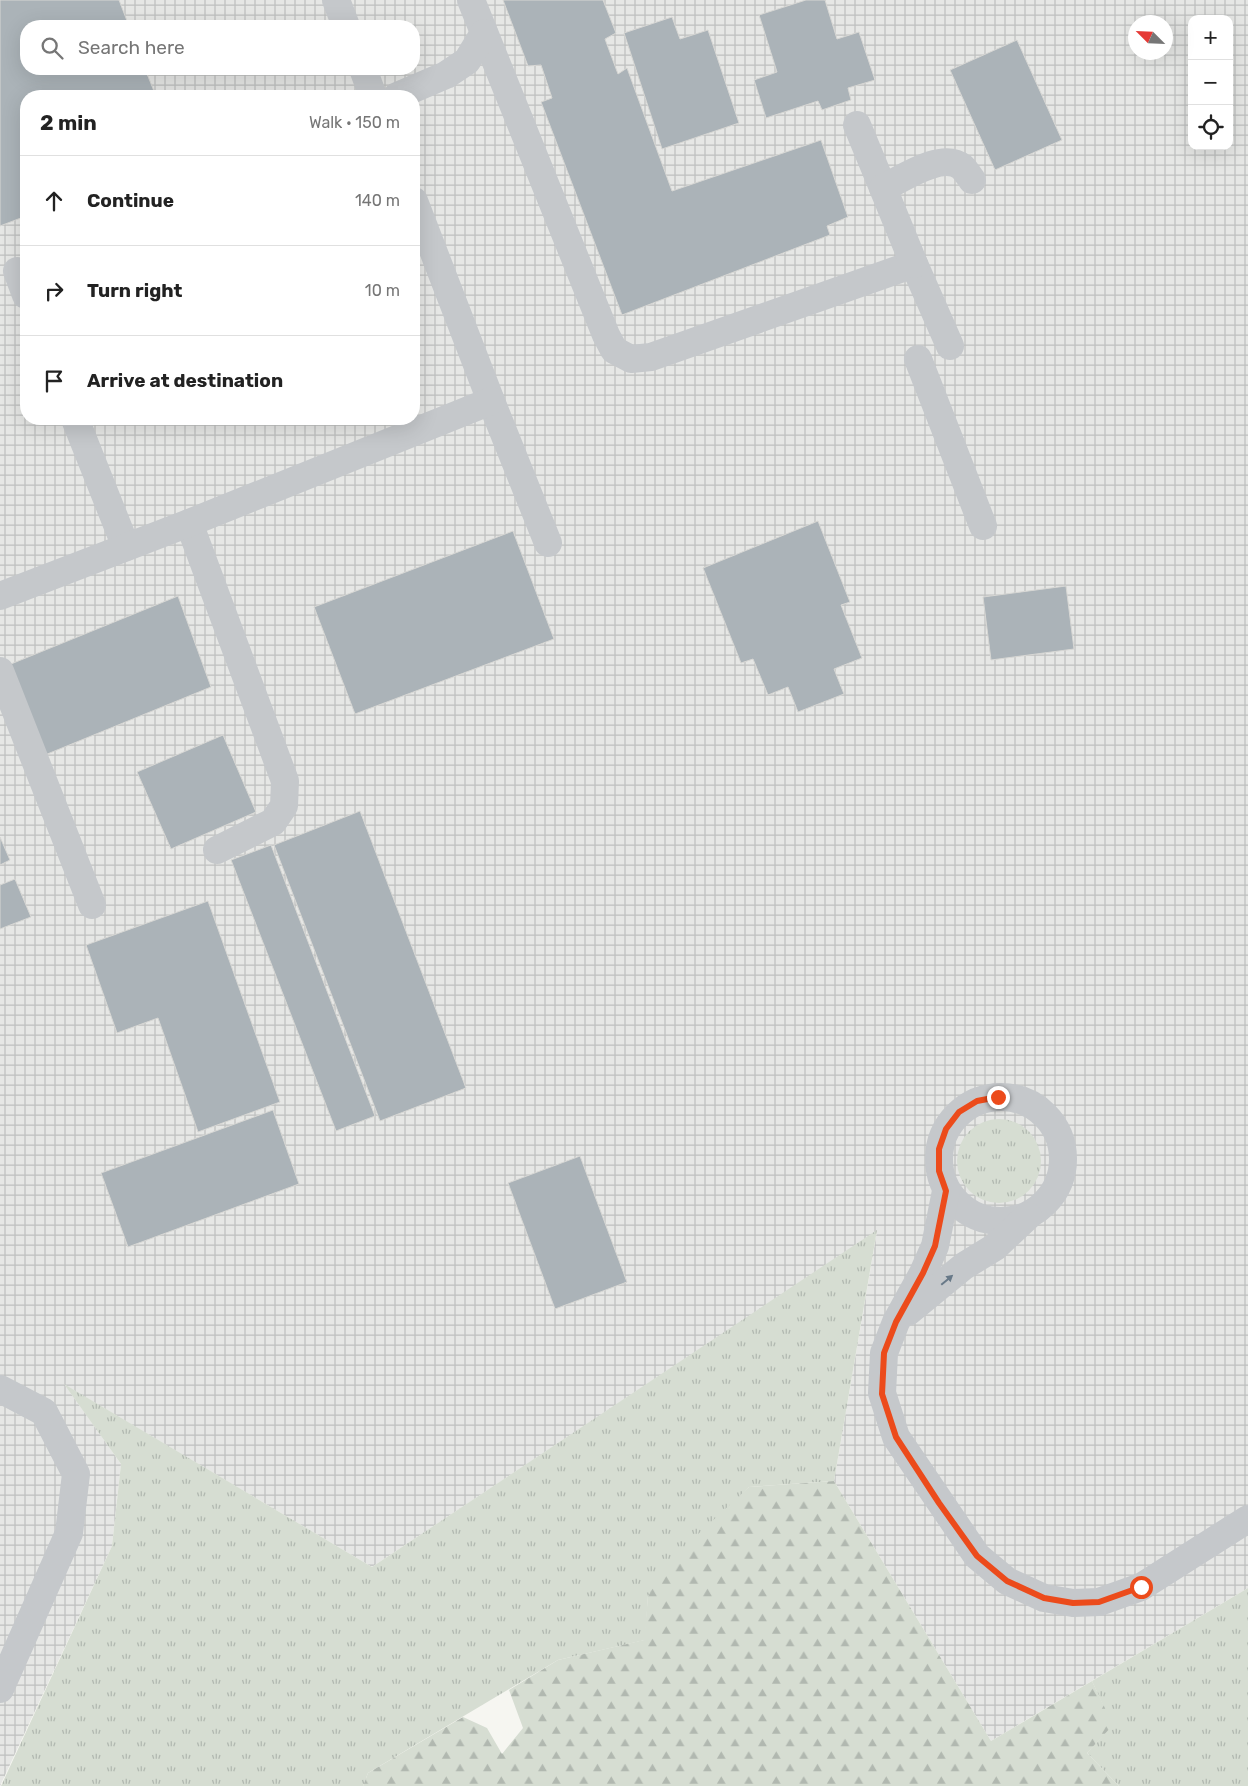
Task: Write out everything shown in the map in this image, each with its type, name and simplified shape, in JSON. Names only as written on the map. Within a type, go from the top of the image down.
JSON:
[{"type":"lane","points":[[336,0],[344,20]]},
{"type":"lane","points":[[471,0],[598,317],[614,350],[631,359],[651,357],[914,264]]},
{"type":"lane","points":[[412,90],[446,76],[467,61],[484,33]]},
{"type":"lane","points":[[365,75],[371,90]]},
{"type":"lane","points":[[856,125],[950,346]]},
{"type":"lane","points":[[883,188],[934,163],[961,166],[972,180]]},
{"type":"lane","points":[[420,217],[548,543]]},
{"type":"lane","points":[[918,360],[983,526]]},
{"type":"lane","points":[[0,596],[189,523],[491,401]]},
{"type":"lane","points":[[77,425],[126,547]]},
{"type":"lane","points":[[189,523],[285,781],[284,806],[273,822],[217,850]]},
{"type":"lane","points":[[0,671],[92,905]]},
{"type":"lane","points":[[896,1322],[964,1266],[995,1247],[1045,1203],[1058,1186],[1063,1165],[1062,1144],[1053,1124],[1038,1109],[1019,1099],[998,1097],[977,1101],[959,1112],[946,1129],[939,1149],[939,1171],[946,1191],[958,1205],[972,1216],[989,1221],[1008,1222],[1028,1216]]},
{"type":"lane","points":[[946,1191],[935,1246],[923,1273],[896,1322],[884,1353],[882,1394],[896,1437],[977,1556],[1007,1581],[1044,1598],[1073,1603],[1099,1602],[1141,1587],[1248,1519]]},
{"type":"lane","points":[[0,1389],[44,1412],[76,1474],[69,1533],[0,1689]]},
{"type":"shaded area","points":[[0,0],[1248,0],[1248,1588],[991,1741],[834,1481],[877,1231],[372,1567],[65,1385],[121,1464],[112,1546],[0,1786]]},
{"type":"green space","points":[[991,1119],[1007,1119],[1023,1126],[1034,1137],[1041,1153],[1038,1177],[1029,1191],[1023,1196],[1007,1203],[991,1203],[975,1196],[964,1185],[957,1169],[957,1153],[964,1137],[975,1126]]},
{"type":"green space","points":[[877,1230],[834,1481],[749,1487],[648,1596],[645,1640],[558,1660],[368,1773],[363,1786],[1,1786],[112,1546],[121,1464],[64,1384],[372,1567]]},
{"type":"green space","points":[[834,1481],[991,1741],[1092,1681],[1113,1725],[1087,1753],[1119,1786],[363,1786],[368,1773],[463,1717],[487,1728],[502,1754],[523,1728],[509,1690],[558,1660],[644,1640],[648,1596],[667,1563],[749,1487]]},
{"type":"green space","points":[[1248,1588],[1248,1786],[1119,1786],[1087,1753],[1112,1725],[1092,1681]]},
{"type":"building","points":[[0,0],[119,0],[127,20],[20,20],[20,75],[147,75],[154,90],[20,90],[20,218],[0,226]]},
{"type":"building","points":[[503,0],[603,0],[616,33],[605,39],[618,74],[627,68],[672,191],[821,140],[848,217],[827,226],[830,235],[622,315],[541,102],[552,98],[541,65],[528,66]]},
{"type":"building","points":[[806,0],[825,0],[837,39],[859,32],[875,80],[848,88],[851,100],[822,110],[818,101],[766,118],[754,80],[777,72],[759,15]]},
{"type":"building","points":[[672,17],[680,39],[708,30],[739,123],[662,149],[624,33]]},
{"type":"building","points":[[1017,40],[1062,140],[995,170],[950,70]]},
{"type":"building","points":[[818,521],[850,602],[841,605],[862,658],[834,669],[844,694],[798,712],[788,687],[768,695],[753,659],[741,663],[703,568]]},
{"type":"building","points":[[513,531],[554,639],[355,714],[314,607]]},
{"type":"building","points":[[1066,586],[1074,649],[991,660],[983,597]]},
{"type":"building","points":[[178,596],[211,687],[40,757],[6,666]]},
{"type":"building","points":[[223,735],[256,812],[171,849],[137,772]]},
{"type":"building","points":[[360,811],[466,1088],[380,1121],[274,845]]},
{"type":"building","points":[[0,837],[10,860],[0,865]]},
{"type":"building","points":[[271,845],[375,1116],[336,1131],[231,860]]},
{"type":"building","points":[[15,879],[31,917],[0,929],[0,885]]},
{"type":"building","points":[[208,901],[280,1102],[198,1132],[158,1018],[117,1033],[86,945]]},
{"type":"building","points":[[273,1110],[299,1184],[128,1247],[101,1173]]},
{"type":"building","points":[[580,1156],[627,1282],[555,1309],[508,1183]]},
{"type":"route","points":[[998,1097],[977,1101],[959,1112],[946,1129],[939,1149],[939,1171],[946,1191],[935,1246],[923,1273],[896,1322],[884,1353],[882,1394],[896,1437],[939,1503],[977,1556],[1007,1581],[1044,1598],[1073,1603],[1099,1602],[1141,1587]]}]
